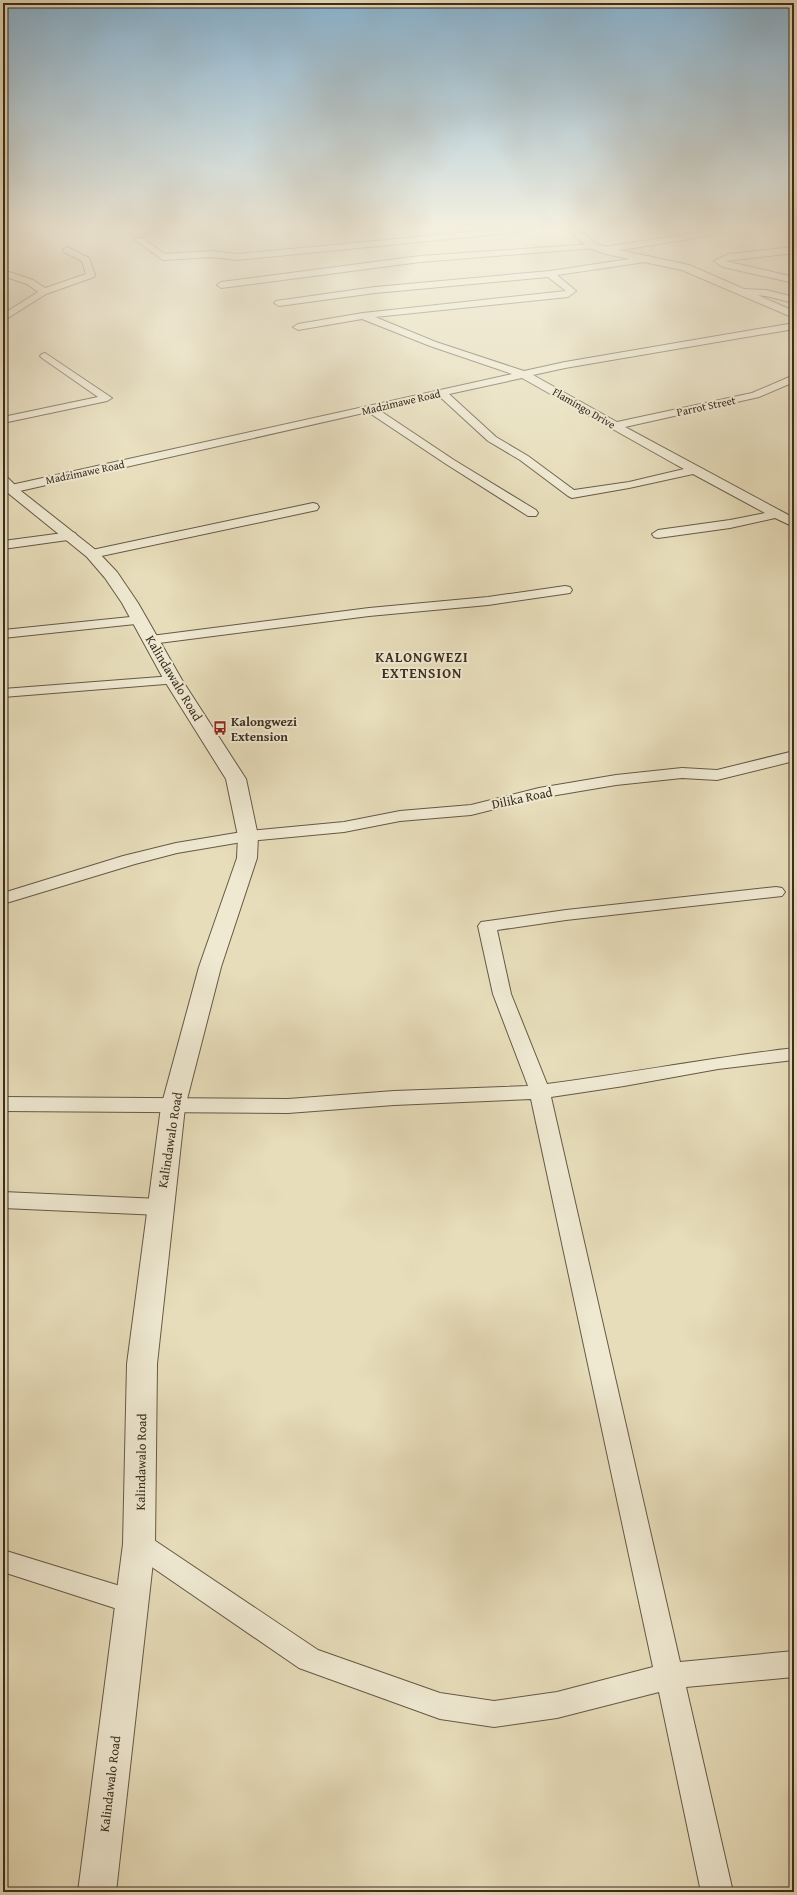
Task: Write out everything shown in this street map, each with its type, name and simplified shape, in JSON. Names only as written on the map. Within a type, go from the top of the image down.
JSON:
[{"type":"street","points":[[298,327],[355,317]]},
{"type":"street","name":"Flamingo Drive","points":[[367,317],[433,344],[525,375],[615,426],[794,523]]},
{"type":"street","name":"Madzimawe Road","points":[[8,489],[573,364],[794,326]]},
{"type":"street","points":[[3,420],[107,398],[45,356]]},
{"type":"street","name":"Parrot Street","points":[[615,426],[755,395],[794,378]]},
{"type":"street","points":[[442,393],[492,439],[524,458],[572,494],[630,485],[695,470]]},
{"type":"street","points":[[370,409],[450,462],[532,513]]},
{"type":"street","name":"Kalindawalo Road","points":[[8,489],[71,536],[92,554],[111,575],[146,630],[173,680],[236,779],[248,836],[247,858],[210,967],[173,1107],[142,1364],[139,1544],[97,1892]]},
{"type":"street","points":[[92,554],[313,507]]},
{"type":"street","points":[[658,534],[730,524],[776,514]]},
{"type":"street","points":[[3,545],[71,536]]},
{"type":"street","points":[[3,634],[146,630],[488,601],[565,590]]},
{"type":"street","points":[[3,693],[173,680]]},
{"type":"street","name":"Dilika Road","points":[[3,899],[169,850],[248,836],[344,827],[400,816],[471,810],[539,793],[616,780],[682,773],[717,775],[794,756]]},
{"type":"street","points":[[717,1892],[540,1092],[502,994],[487,926],[566,915],[776,892]]},
{"type":"street","points":[[3,1104],[173,1107],[288,1106],[394,1098],[540,1092],[624,1080],[718,1063],[794,1054]]},
{"type":"street","points":[[3,1200],[160,1207]]},
{"type":"street","points":[[139,1544],[309,1659],[440,1706],[494,1714],[550,1706],[670,1676],[794,1664]]},
{"type":"street","points":[[3,1561],[133,1602]]},
{"type":"place","name":"Kalongwezi Extension","points":[[220,728]]},
{"type":"district","name":"KALONGWEZI EXTENSION","points":[[422,666]]}]
